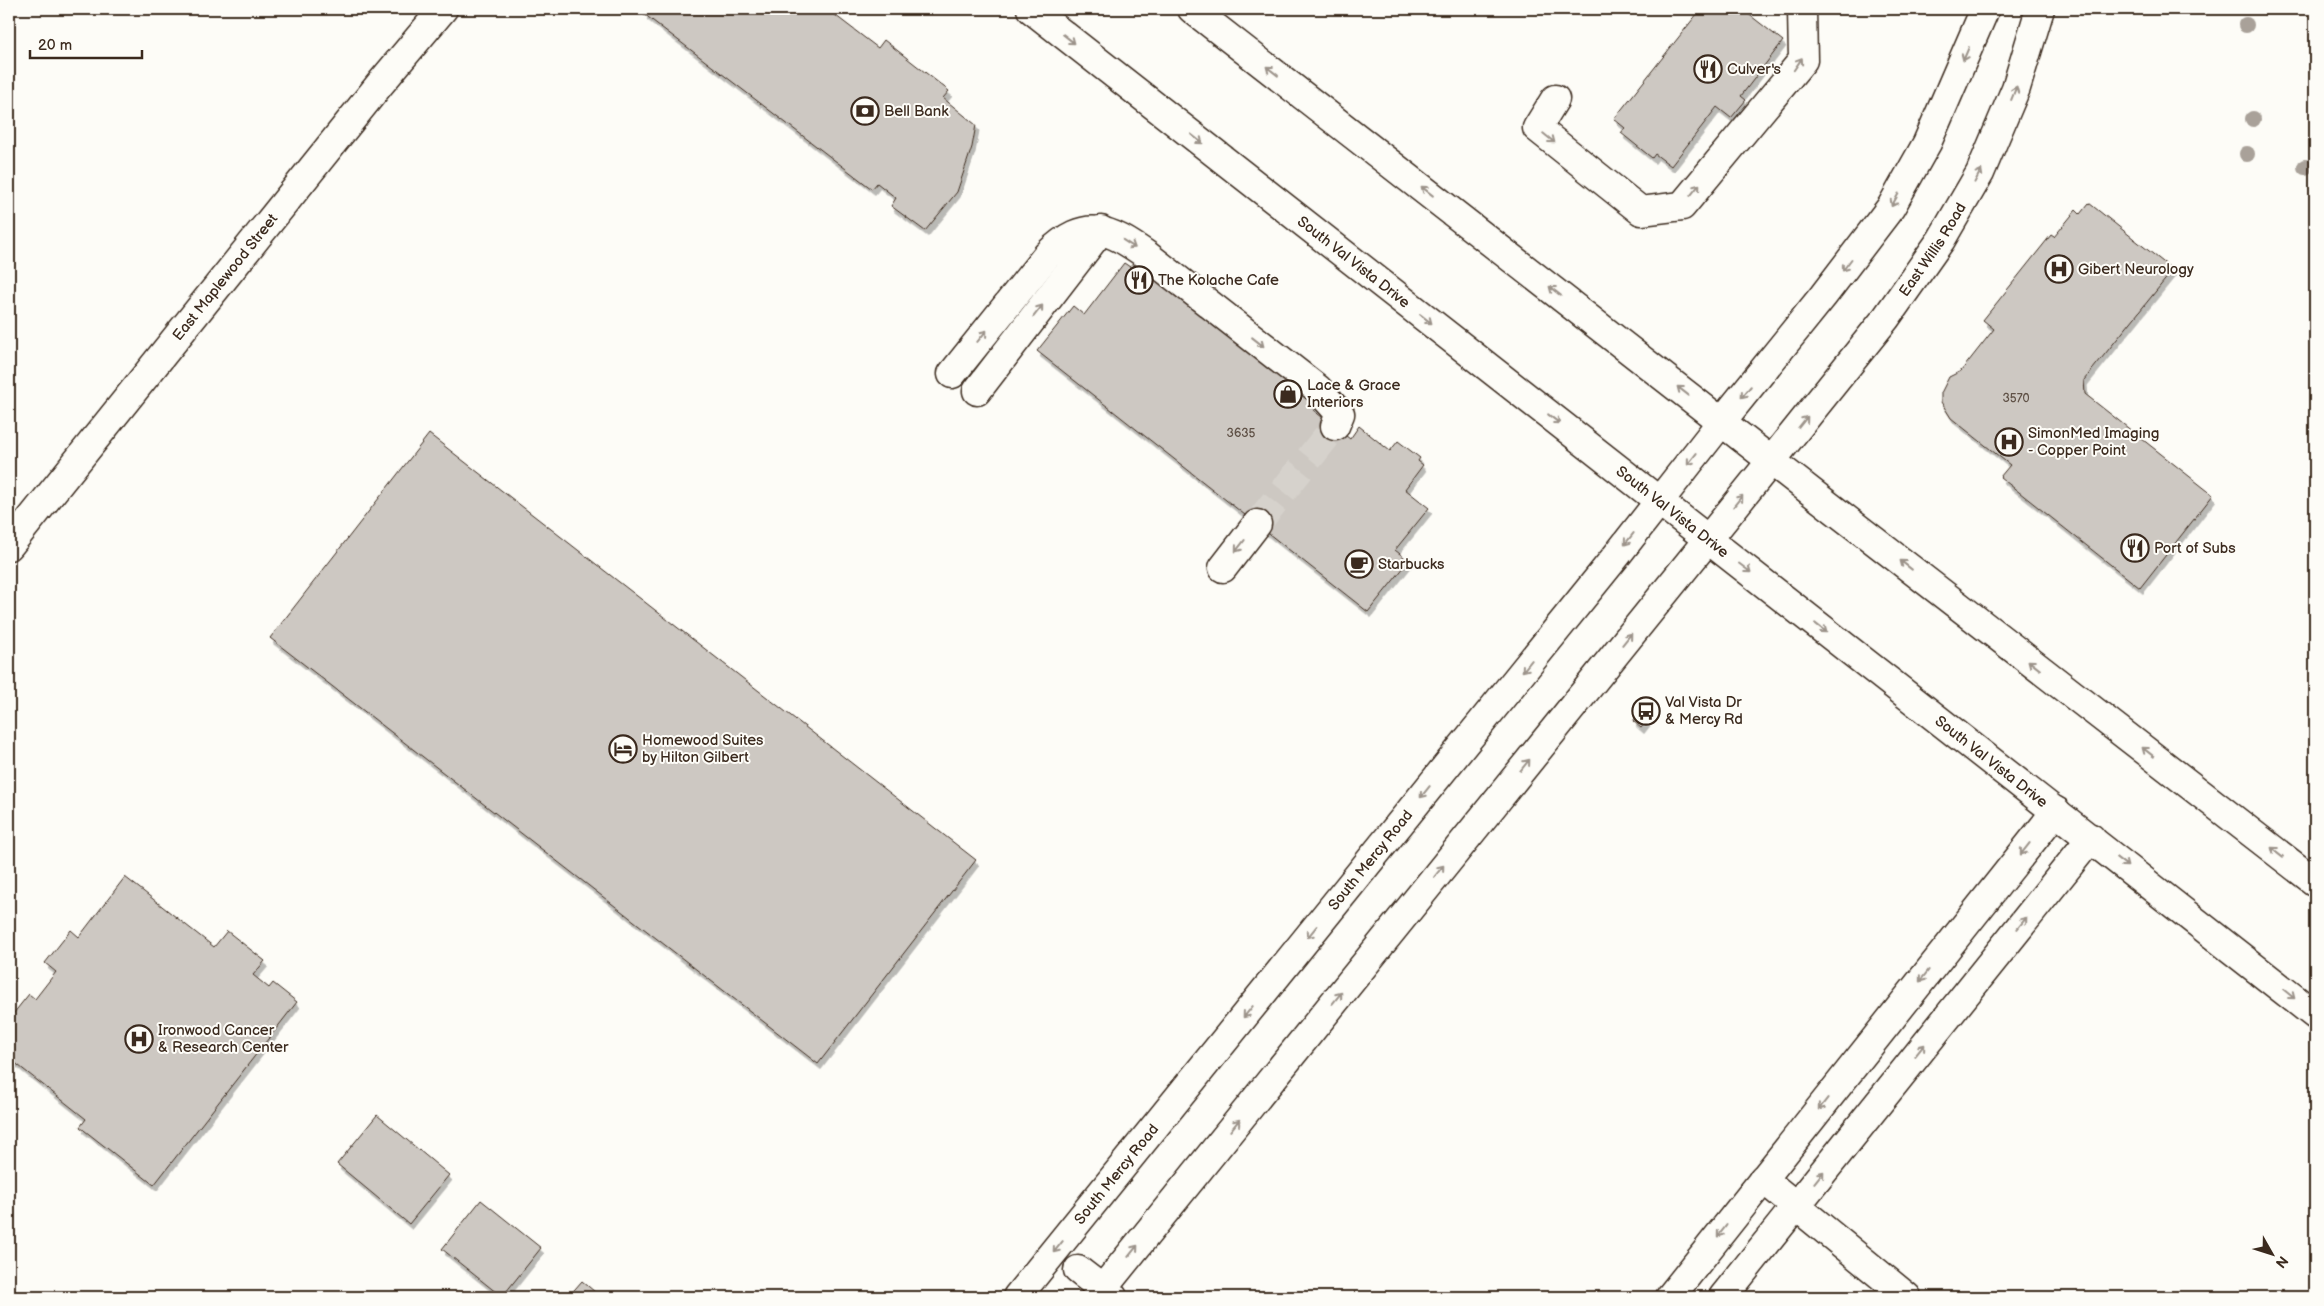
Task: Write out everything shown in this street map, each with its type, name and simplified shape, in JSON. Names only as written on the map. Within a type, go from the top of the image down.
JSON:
[{"type":"main road","name":"East Maplewood Street","points":[[9,546],[380,84],[443,9]]},
{"type":"main road","name":"South Val Vista Drive","points":[[1031,9],[2315,1015]]},
{"type":"main road","points":[[1192,9],[2315,882]]},
{"type":"main road","points":[[1555,99],[1537,128],[1641,211],[1682,206],[1803,60],[1802,9]]},
{"type":"main road","points":[[1722,421],[1823,296],[1891,207],[1927,143],[1985,9]]},
{"type":"main road","name":"East Willis Road","points":[[1772,460],[1886,318],[1946,231],[1980,173],[2016,88],[2040,9]]},
{"type":"main road","points":[[952,374],[1048,254],[1062,240],[1080,231],[1100,230],[1126,240],[1148,256],[1318,389],[1340,414],[1335,426]]},
{"type":"main road","points":[[977,391],[1100,230]]},
{"type":"main road","name":"South Mercy Road","points":[[1017,1297],[1722,421]]},
{"type":"main road","points":[[1078,1270],[1104,1295],[1772,460]]},
{"type":"main road","points":[[1223,568],[1257,524]]},
{"type":"main road","points":[[1670,1297],[2056,811]]},
{"type":"main road","points":[[1723,1297],[2091,838]]},
{"type":"main road","points":[[1763,1180],[1907,1297]]},
{"type":"building","name":"Bell Bank","points":[[647,9],[827,9],[878,48],[884,40],[949,91],[943,98],[976,125],[972,147],[957,192],[925,231],[891,206],[896,198],[877,183],[872,189],[644,14]]},
{"type":"building","name":"Culver's","points":[[1701,9],[1742,9],[1783,41],[1741,96],[1746,100],[1731,118],[1717,107],[1671,166],[1655,154],[1652,158],[1621,133],[1625,128],[1614,119]]},
{"type":"building","points":[[2089,203],[2173,270],[2084,380],[2085,394],[2213,495],[2140,588],[2000,477],[2010,465],[1951,418],[1941,402],[1941,393],[1949,377],[1961,371],[1994,329],[1983,320],[2051,235],[2054,237],[2076,210],[2080,214]]},
{"type":"building","points":[[1140,255],[1322,400],[1313,410],[1350,439],[1359,426],[1390,451],[1398,441],[1420,458],[1418,461],[1423,465],[1405,489],[1429,508],[1395,550],[1409,561],[1368,612],[1037,351],[1073,306],[1084,315],[1124,263],[1130,267]]},
{"type":"building","name":"Homewood Suites by Hilton Gilbert","points":[[429,434],[976,860],[818,1064],[270,638]]},
{"type":"building","points":[[1647,704],[1655,710],[1641,728],[1633,721]]},
{"type":"building","name":"Ironwood Cancer & Research Center","points":[[125,877],[214,947],[227,931],[265,961],[253,975],[269,988],[273,983],[297,1002],[154,1185],[80,1127],[86,1119],[9,1058],[9,1019],[29,994],[35,999],[56,972],[45,963],[71,930],[79,937]]},
{"type":"building","points":[[377,1115],[449,1175],[409,1224],[337,1164]]},
{"type":"building","points":[[481,1200],[541,1248],[502,1297],[442,1249]]},
{"type":"building","points":[[582,1281],[601,1297],[568,1297]]},
{"type":"tunnel","points":[[1257,524],[1335,426]]},
{"type":"place","name":"Culver's","points":[[1708,69]]},
{"type":"place","name":"Bell Bank","points":[[865,111]]},
{"type":"place","name":"Gibert Neurology","points":[[2059,269]]},
{"type":"place","name":"The Kolache Cafe","points":[[1139,280]]},
{"type":"place","name":"Lace & Grace Interiors","points":[[1288,394]]},
{"type":"place","name":"SimonMed Imaging - Copper Point","points":[[2009,442]]},
{"type":"place","name":"Port of Subs","points":[[2135,548]]},
{"type":"place","name":"Starbucks","points":[[1359,564]]},
{"type":"place","name":"Val Vista Dr & Mercy Rd","points":[[1646,711]]},
{"type":"place","name":"Homewood Suites by Hilton Gilbert","points":[[623,749]]},
{"type":"place","name":"Ironwood Cancer & Research Center","points":[[139,1039]]}]
